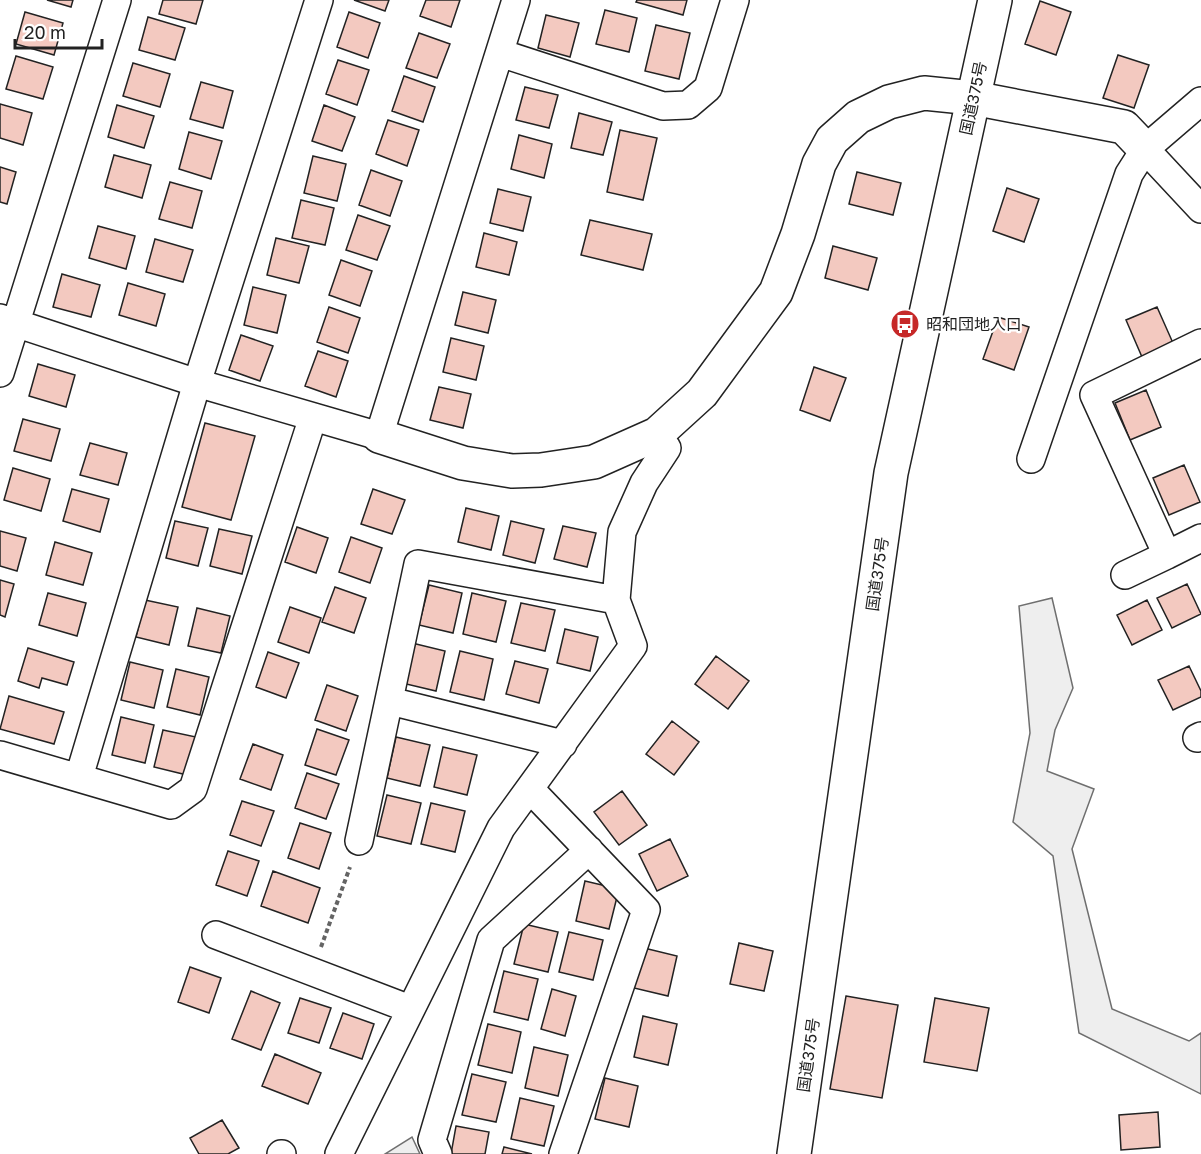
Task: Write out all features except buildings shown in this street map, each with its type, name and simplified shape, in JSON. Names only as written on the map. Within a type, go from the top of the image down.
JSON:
[{"type":"main road","name":"国道375号","points":[[794,1154],[891,473],[995,0]]},
{"type":"main road","points":[[379,436],[463,463],[512,471],[541,470],[594,462],[657,434],[702,393],[776,292],[798,234],[819,164],[832,140],[858,117],[889,102],[924,93],[973,98],[1124,127],[1145,149]]},
{"type":"street","points":[[0,373],[8,321],[117,0]]},
{"type":"street","points":[[80,777],[197,383],[319,0]]},
{"type":"street","points":[[8,321],[197,383],[379,436],[516,0]]},
{"type":"street","points":[[500,53],[663,106],[688,105],[708,88],[735,0]]},
{"type":"street","points":[[1031,459],[1130,174],[1145,149],[1201,101]]},
{"type":"street","points":[[1145,149],[1201,209]]},
{"type":"street","points":[[1167,555],[1094,395],[1201,344]]},
{"type":"street","points":[[0,755],[171,805],[193,789],[313,417]]},
{"type":"street","points":[[339,1154],[501,828],[633,646],[616,600],[622,532],[644,483],[667,448],[657,434]]},
{"type":"street","points":[[1125,575],[1201,538]]},
{"type":"street","points":[[359,841],[418,564],[616,600]]},
{"type":"street","points":[[390,701],[563,744]]},
{"type":"street","points":[[530,789],[646,910],[563,1154]]},
{"type":"street","points":[[438,1154],[432,1140],[491,940],[589,850]]},
{"type":"street","points":[[216,935],[313,970],[410,1009]]},
{"type":"path","points":[[313,970],[359,841]]},
{"type":"shaded area","points":[[1052,598],[1073,688],[1055,730],[1047,771],[1094,789],[1072,849],[1112,1009],[1189,1041],[1201,1033],[1201,1094],[1079,1033],[1053,856],[1013,822],[1030,733],[1019,606]]},
{"type":"shaded area","points":[[412,1137],[420,1154],[385,1154]]},
{"type":"place","name":"昭和団地入口","points":[[905,324]]}]
